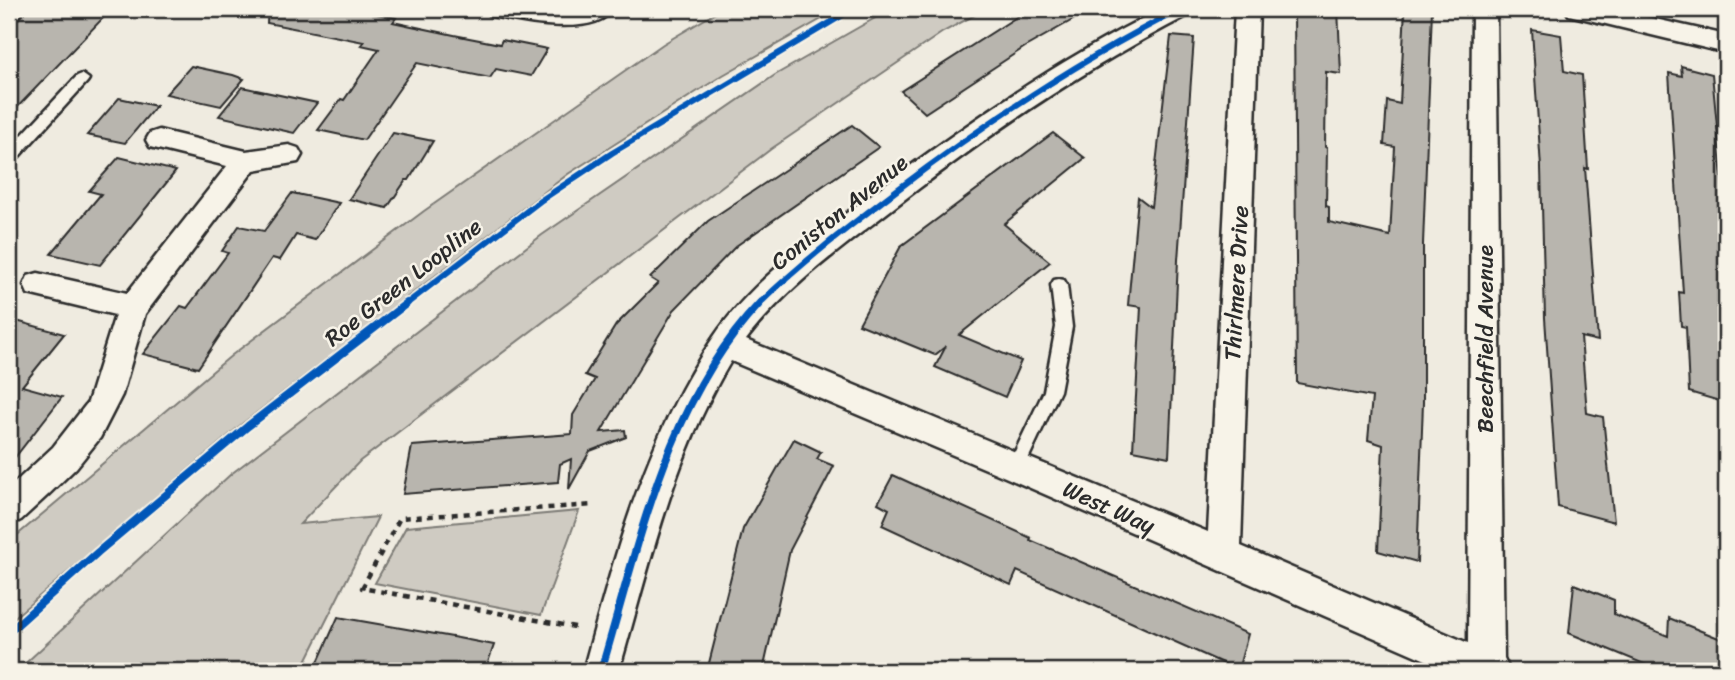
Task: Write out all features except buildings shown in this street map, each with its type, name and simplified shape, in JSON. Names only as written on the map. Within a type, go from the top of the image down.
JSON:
[{"type":"street","points":[[497,9],[565,19],[601,9]]},
{"type":"street","name":"Coniston Avenue","points":[[601,671],[667,458],[694,400],[725,345],[805,260],[977,129],[1060,74],[1141,28],[1181,9]]},
{"type":"street","name":"Thirlmere Drive","points":[[1224,557],[1247,9]]},
{"type":"street","name":"Beechfield Avenue","points":[[1484,9],[1489,670]]},
{"type":"street","points":[[1577,9],[1726,44]]},
{"type":"street","points":[[159,140],[246,162],[289,155]]},
{"type":"street","points":[[9,509],[41,481],[92,421],[106,397],[124,325],[133,307],[246,162]]},
{"type":"street","points":[[38,285],[133,307]]},
{"type":"street","name":"West Way","points":[[725,345],[1016,466],[1489,670]]},
{"type":"lane","points":[[9,158],[82,79]]},
{"type":"lane","points":[[1016,466],[1052,391],[1064,327],[1059,285]]},
{"type":"path","points":[[593,505],[400,519],[362,588],[612,634]]},
{"type":"shaded area","points":[[722,9],[839,9],[723,75],[568,174],[243,423],[9,622],[9,542],[232,355],[424,211],[663,44]]},
{"type":"shaded area","points":[[891,9],[986,9],[943,32],[771,149],[360,461],[300,524],[378,517],[301,671],[172,671],[164,667],[160,671],[17,671],[231,474],[542,235],[775,75]]},
{"type":"shaded area","points":[[579,511],[541,615],[375,583],[406,527]]},
{"type":"cycle path","name":"Roe Green Loopline","points":[[9,632],[98,552],[248,426],[540,201],[612,153],[853,9]]},
{"type":"cycle path","points":[[601,671],[665,462],[701,383],[740,325],[758,305],[817,252],[952,149],[1063,74],[1181,9]]}]
